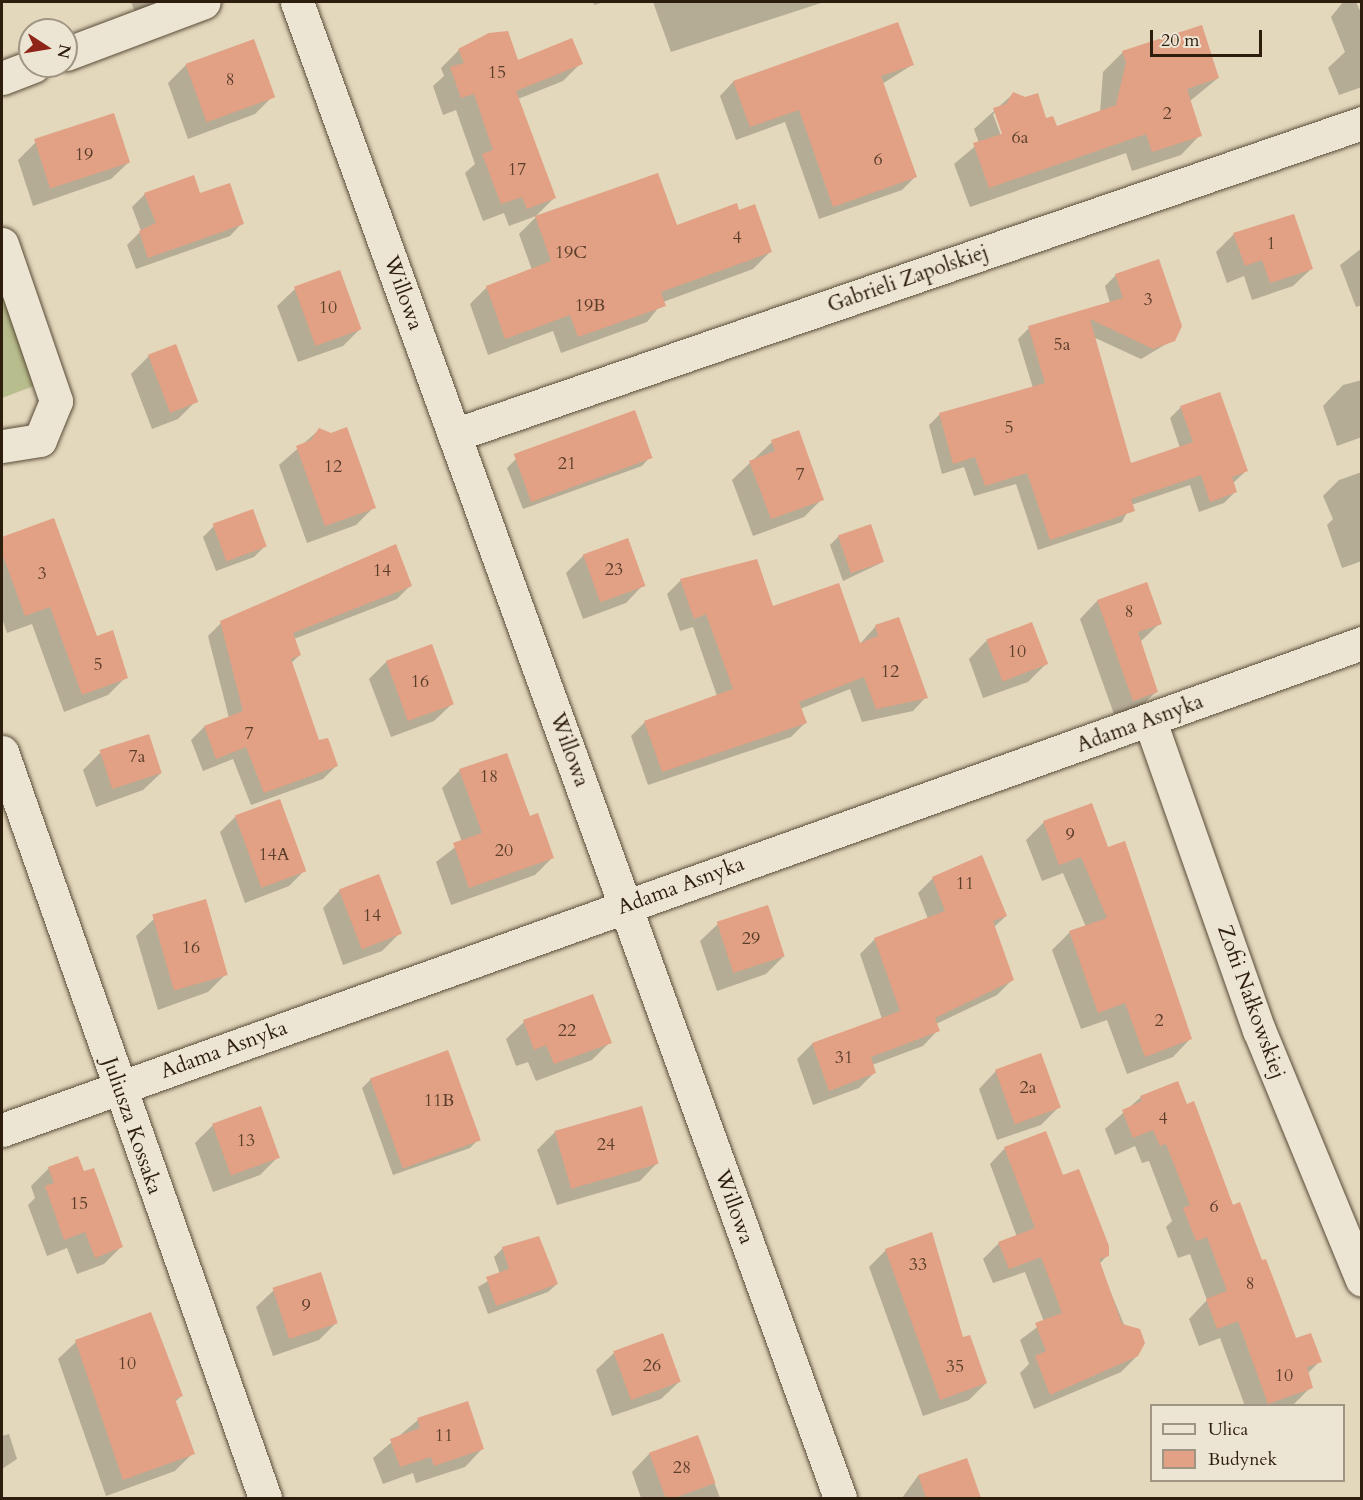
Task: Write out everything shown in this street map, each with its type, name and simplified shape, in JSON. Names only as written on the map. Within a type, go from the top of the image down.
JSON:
[{"type":"street","points":[[78,49],[204,2]]},
{"type":"street","name":"Willowa","points":[[297,2],[840,1498]]},
{"type":"street","points":[[2,78],[18,72]]},
{"type":"street","name":"Gabrieli Zapolskiej","points":[[454,435],[1362,123]]},
{"type":"street","points":[[2,244],[56,401],[40,440],[2,446]]},
{"type":"street","name":"Adama Asnyka","points":[[2,1130],[625,906],[1150,721],[1362,643]]},
{"type":"street","name":"Zofii Nałkowskiej","points":[[1150,721],[1259,1030],[1362,1280]]},
{"type":"street","name":"Juliusza Kossaka","points":[[2,752],[265,1498]]},
{"type":"green space","points":[[2,278],[39,384],[2,398]]},
{"type":"building","points":[[898,22],[914,65],[881,76],[917,177],[833,207],[799,110],[750,127],[733,81]]},
{"type":"building","points":[[1202,25],[1219,78],[1187,89],[1202,136],[1152,152],[1146,134],[989,188],[973,143],[1002,134],[993,108],[1006,104],[1013,92],[1025,97],[1038,93],[1046,118],[1053,116],[1057,126],[1116,105],[1126,62],[1122,51]]},
{"type":"building","points":[[508,31],[518,60],[572,38],[583,64],[516,91],[556,198],[527,209],[522,197],[501,204],[482,154],[493,150],[474,94],[461,98],[450,67],[464,63],[458,49],[489,33]]},
{"type":"building","points":[[254,39],[275,97],[207,122],[185,64]]},
{"type":"building","points":[[114,113],[130,162],[50,188],[34,139]]},
{"type":"building","points":[[658,173],[677,225],[737,203],[739,210],[755,204],[772,252],[661,292],[666,306],[578,337],[570,315],[505,339],[486,286],[551,261],[535,216]]},
{"type":"building","points":[[194,175],[200,193],[230,183],[244,224],[148,258],[139,231],[156,223],[144,193]]},
{"type":"building","points":[[1294,214],[1313,269],[1270,283],[1262,260],[1245,266],[1233,233]]},
{"type":"building","points":[[1159,259],[1182,326],[1175,341],[1153,349],[1090,319],[1131,463],[1193,442],[1180,406],[1220,392],[1248,471],[1232,477],[1237,492],[1210,502],[1201,475],[1131,499],[1135,511],[1050,540],[1027,473],[985,486],[975,457],[953,464],[939,413],[1045,383],[1028,326],[1123,298],[1115,274]]},
{"type":"building","points":[[340,270],[362,329],[316,346],[294,287]]},
{"type":"building","points":[[176,344],[198,402],[170,413],[148,355]]},
{"type":"building","points":[[635,410],[652,458],[531,502],[514,454]]},
{"type":"building","points":[[347,427],[376,508],[325,526],[296,446],[311,440],[319,428],[331,433]]},
{"type":"building","points":[[799,430],[824,500],[771,519],[749,461],[775,451],[771,440]]},
{"type":"building","points":[[253,509],[267,547],[226,561],[213,524]]},
{"type":"building","points":[[54,518],[97,636],[113,630],[128,678],[82,695],[50,607],[25,616],[2,553],[2,537]]},
{"type":"building","points":[[871,524],[884,562],[851,573],[838,535]]},
{"type":"building","points":[[628,538],[645,586],[600,602],[583,554]]},
{"type":"building","points":[[396,544],[412,586],[293,633],[301,655],[291,659],[319,740],[328,738],[338,766],[264,793],[246,747],[216,759],[204,726],[243,711],[220,621]]},
{"type":"building","points":[[757,559],[773,606],[839,583],[860,643],[878,636],[875,625],[899,617],[928,698],[876,709],[864,677],[799,702],[807,723],[662,772],[644,721],[733,689],[706,614],[694,619],[680,579]]},
{"type":"building","points":[[1147,582],[1162,624],[1138,632],[1158,692],[1133,701],[1097,600]]},
{"type":"building","points":[[1032,622],[1048,664],[1002,682],[986,640]]},
{"type":"building","points":[[432,644],[454,704],[408,721],[386,661]]},
{"type":"building","points":[[149,734],[162,773],[112,789],[100,750]]},
{"type":"building","points":[[507,753],[530,816],[538,813],[554,858],[469,888],[453,843],[482,833],[459,769]]},
{"type":"building","points":[[280,799],[306,871],[261,888],[235,815]]},
{"type":"building","points":[[1092,803],[1108,847],[1125,841],[1192,1039],[1145,1057],[1125,1003],[1098,1013],[1069,931],[1107,918],[1081,857],[1059,865],[1043,821]]},
{"type":"building","points":[[982,855],[1007,916],[993,921],[1014,980],[935,1018],[940,1031],[871,1057],[876,1073],[829,1091],[812,1043],[900,1011],[874,938],[945,911],[932,877]]},
{"type":"building","points":[[379,874],[402,934],[362,949],[339,889]]},
{"type":"building","points":[[206,899],[228,975],[174,990],[152,914]]},
{"type":"building","points":[[768,905],[785,956],[733,973],[717,922]]},
{"type":"building","points":[[593,994],[612,1043],[554,1064],[546,1045],[534,1050],[523,1020]]},
{"type":"building","points":[[448,1050],[481,1140],[403,1169],[370,1078]]},
{"type":"building","points":[[1041,1053],[1061,1108],[1015,1124],[995,1070]]},
{"type":"building","points":[[1178,1081],[1187,1104],[1194,1101],[1233,1205],[1240,1202],[1262,1260],[1266,1259],[1296,1338],[1311,1333],[1322,1362],[1307,1367],[1313,1388],[1268,1404],[1238,1321],[1217,1329],[1206,1299],[1227,1291],[1207,1237],[1196,1241],[1183,1208],[1190,1205],[1166,1144],[1160,1146],[1153,1130],[1133,1138],[1122,1110],[1142,1101],[1140,1096]]},
{"type":"building","points":[[261,1106],[280,1158],[231,1175],[212,1124]]},
{"type":"building","points":[[642,1106],[659,1164],[571,1189],[555,1131]]},
{"type":"building","points":[[1046,1131],[1063,1175],[1079,1169],[1109,1246],[1109,1256],[1099,1259],[1122,1324],[1140,1329],[1145,1343],[1138,1356],[1050,1395],[1035,1356],[1046,1351],[1035,1323],[1062,1313],[1041,1257],[1009,1269],[998,1242],[1035,1228],[1004,1147]]},
{"type":"building","points":[[78,1156],[84,1171],[94,1168],[123,1247],[95,1258],[85,1232],[64,1240],[45,1186],[54,1183],[48,1167]]},
{"type":"building","points":[[932,1232],[963,1337],[970,1335],[987,1383],[940,1400],[885,1249]]},
{"type":"building","points":[[539,1236],[558,1284],[496,1306],[486,1277],[509,1269],[502,1247]]},
{"type":"building","points":[[321,1272],[338,1323],[289,1339],[272,1288]]},
{"type":"building","points":[[151,1312],[183,1396],[175,1399],[195,1454],[123,1480],[75,1340]]},
{"type":"building","points":[[663,1333],[681,1382],[631,1400],[613,1351]]},
{"type":"building","points":[[468,1401],[484,1449],[434,1466],[431,1457],[400,1467],[390,1439],[420,1428],[417,1418]]},
{"type":"building","points":[[698,1435],[715,1483],[674,1498],[666,1498],[649,1453]]},
{"type":"building","points":[[967,1458],[981,1498],[926,1498],[918,1475]]}]
